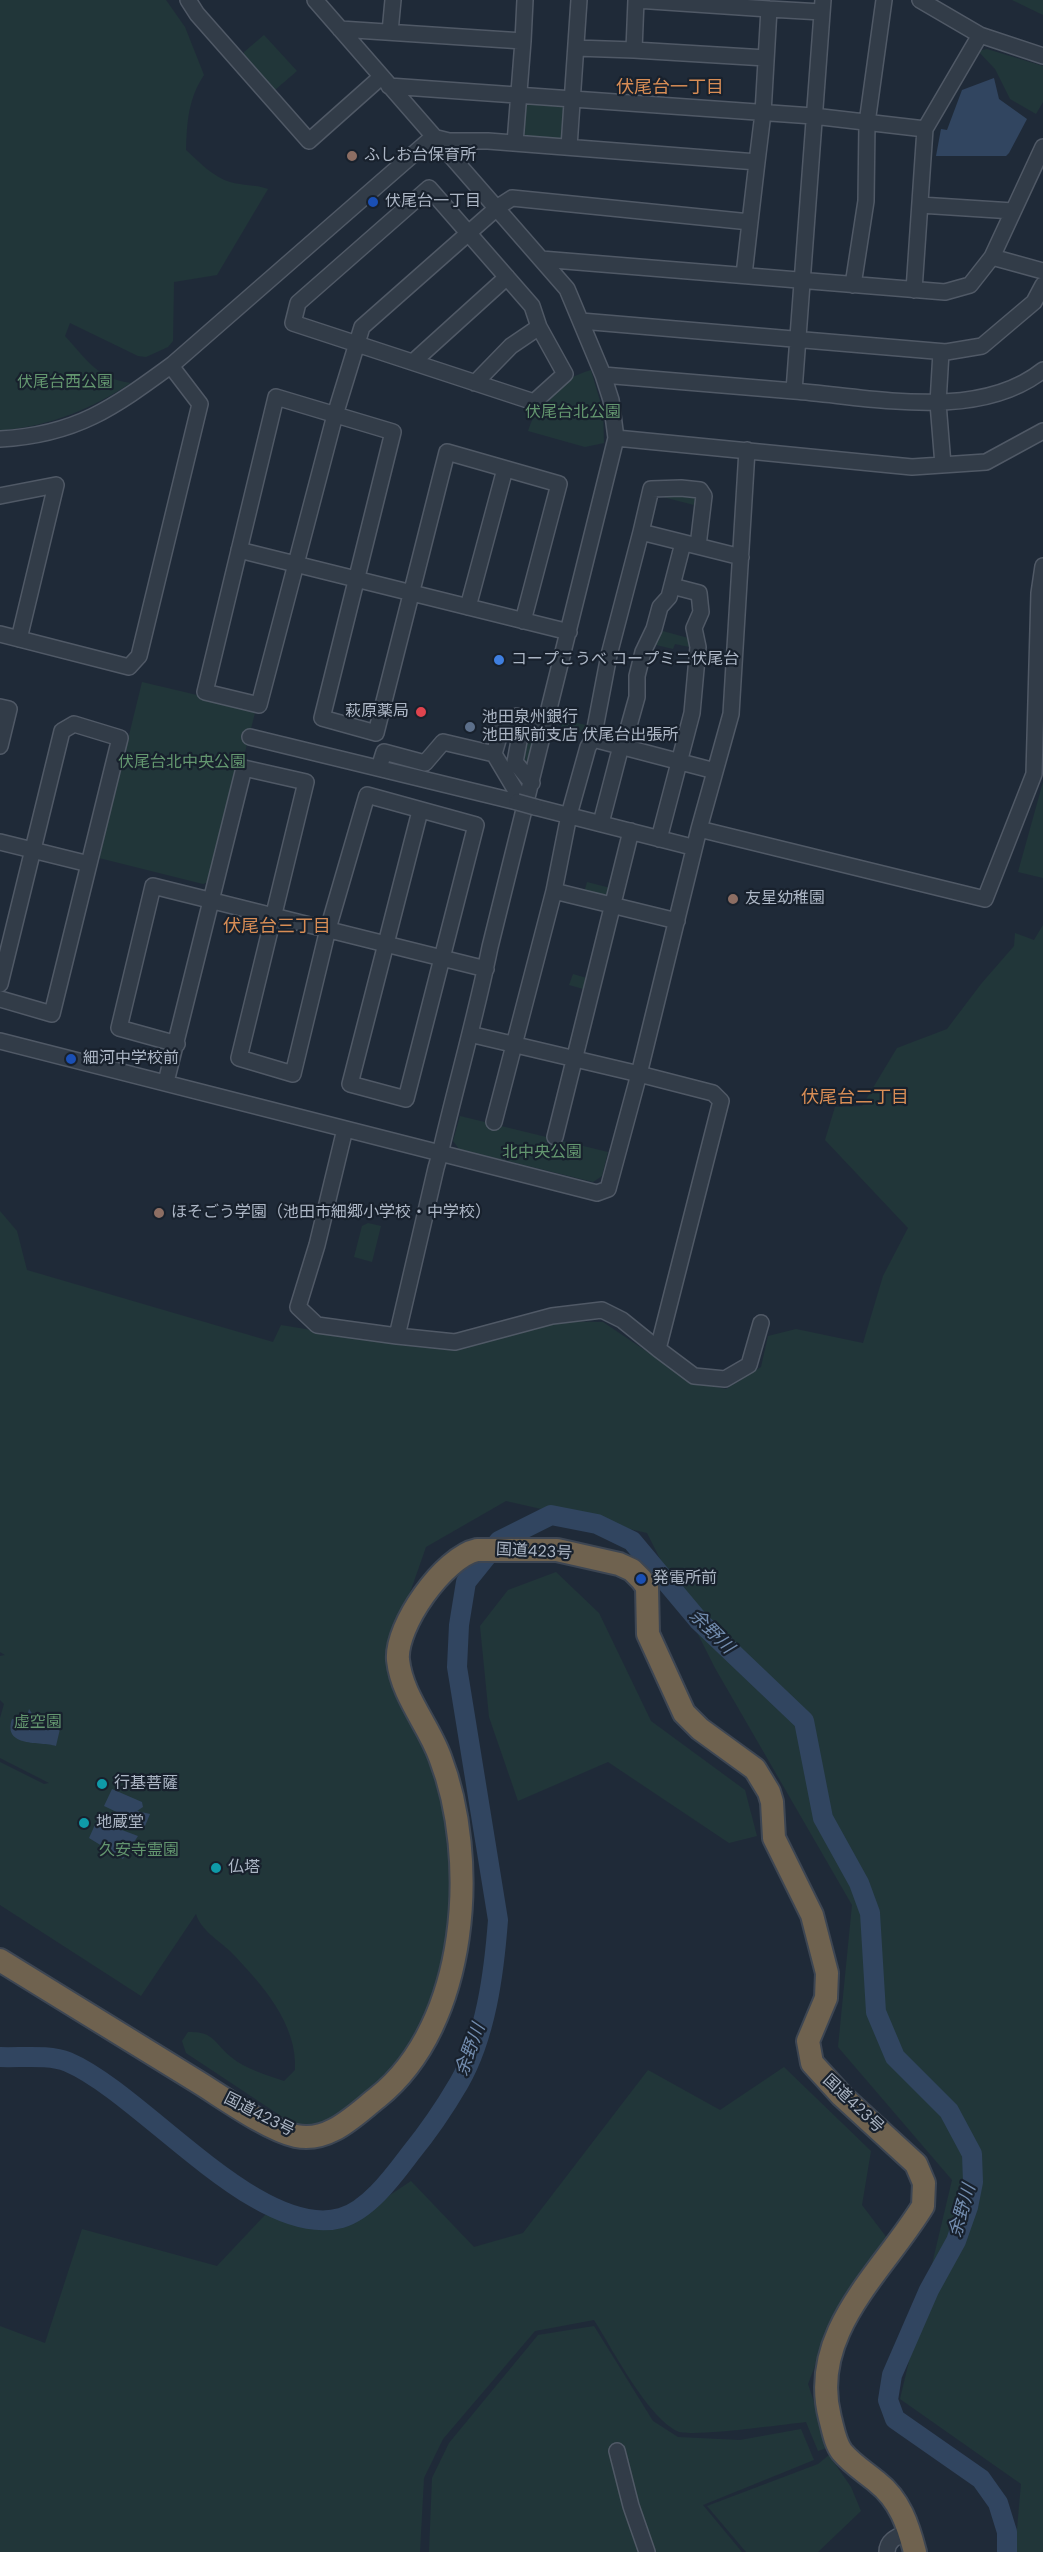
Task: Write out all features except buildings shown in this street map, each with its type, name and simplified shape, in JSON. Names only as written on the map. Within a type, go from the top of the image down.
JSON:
[{"type":"highway","name":"国道423号","points":[[0,1960],[230,2102],[295,2136],[319,2136],[331,2131],[384,2092],[411,2062],[432,2026],[443,1996],[461,1911],[464,1873],[461,1841],[448,1781],[440,1755],[407,1694],[398,1658],[400,1641],[410,1613],[450,1565],[466,1552],[557,1550],[605,1560],[632,1570],[646,1587],[648,1634],[684,1713],[700,1729],[755,1769],[769,1792],[772,1802],[774,1838],[812,1915],[827,1973],[826,1998],[808,2041],[812,2063],[842,2096],[909,2156],[921,2173],[924,2183],[923,2206],[841,2324],[831,2347],[825,2387],[827,2408],[841,2451],[892,2496],[913,2542]]},
{"type":"street","points":[[188,0],[197,14],[309,141],[385,82],[572,99],[813,116],[925,129]]},
{"type":"street","points":[[315,0],[433,137],[498,207],[567,289],[603,375],[611,400],[616,438],[397,1336]]},
{"type":"street","points":[[390,32],[393,0]]},
{"type":"street","points":[[515,143],[525,0]]},
{"type":"street","points":[[569,147],[579,0]]},
{"type":"street","points":[[634,51],[636,0],[769,9],[822,6],[794,391]]},
{"type":"street","points":[[853,285],[866,201],[867,123],[884,0]]},
{"type":"street","points":[[920,0],[980,35],[1043,56]]},
{"type":"street","points":[[744,275],[764,113],[769,9]]},
{"type":"street","points":[[340,29],[523,41]]},
{"type":"street","points":[[914,290],[925,129],[980,35]]},
{"type":"street","points":[[576,48],[766,58]]},
{"type":"street","points":[[433,137],[449,141],[515,143],[757,162]]},
{"type":"street","points":[[0,439],[36,437],[83,423],[137,391],[171,366],[433,137]]},
{"type":"street","points":[[542,259],[945,292],[970,285],[992,257],[1043,147]]},
{"type":"street","points":[[429,188],[469,234],[532,306],[539,327],[565,374],[534,402],[293,323],[297,303],[429,188]]},
{"type":"street","points":[[523,621],[559,484],[447,452],[376,733],[322,718],[393,432],[336,414],[276,397],[205,692],[259,705],[294,565],[336,414],[362,327],[498,207],[512,198],[750,222]]},
{"type":"street","points":[[920,205],[1013,211]]},
{"type":"street","points":[[992,257],[1043,271]]},
{"type":"street","points":[[413,362],[507,277]]},
{"type":"street","points":[[581,321],[941,352],[982,346],[1034,302],[1043,285]]},
{"type":"street","points":[[475,383],[512,346],[539,327]]},
{"type":"street","points":[[941,352],[938,403],[943,465]]},
{"type":"street","points":[[0,634],[129,667],[139,656],[200,404],[171,366]]},
{"type":"street","points":[[603,375],[938,403],[994,396],[1043,370]]},
{"type":"street","points":[[616,438],[912,467],[986,462],[1043,431]]},
{"type":"street","points":[[0,1041],[597,1193],[608,1189],[639,1074],[699,829],[731,714],[747,450]]},
{"type":"street","points":[[468,607],[505,469]]},
{"type":"street","points":[[0,496],[57,485],[19,639]]},
{"type":"street","points":[[494,1122],[554,891],[569,815],[588,747],[593,739],[609,655],[651,489],[700,490],[704,496],[690,544],[643,652],[637,675],[637,697],[601,823]]},
{"type":"street","points":[[641,532],[741,557]]},
{"type":"street","points":[[239,550],[569,632]]},
{"type":"street","points":[[699,829],[985,899],[1034,774],[1039,594],[1043,566]]},
{"type":"street","points":[[659,838],[692,712],[698,647],[693,628],[701,612],[702,596],[672,586]]},
{"type":"street","points":[[0,707],[9,709],[0,746]]},
{"type":"street","points":[[517,716],[503,723],[494,754],[518,799]]},
{"type":"street","points":[[532,783],[515,762],[522,725],[548,719]]},
{"type":"street","points":[[0,984],[62,731],[74,724],[120,738],[52,1014],[0,999]]},
{"type":"street","points":[[250,737],[518,799],[535,807],[687,846]]},
{"type":"street","points":[[593,739],[715,771]]},
{"type":"street","points":[[379,768],[384,752],[425,763],[443,742],[494,754]]},
{"type":"street","points":[[166,1082],[244,768],[306,782],[239,1058],[293,1074],[328,929],[368,795],[476,825],[406,1099],[350,1084],[420,811]]},
{"type":"street","points":[[555,1137],[631,831]]},
{"type":"street","points":[[0,842],[89,864]]},
{"type":"street","points":[[177,1044],[119,1028],[153,886],[486,969]]},
{"type":"street","points":[[554,891],[677,921]]},
{"type":"street","points":[[478,1036],[508,1044],[516,1043],[713,1093],[721,1101],[658,1349]]},
{"type":"street","points":[[345,1129],[317,1245],[298,1307],[316,1325],[455,1342],[552,1316],[602,1311],[622,1320],[694,1376],[726,1379],[749,1365],[761,1323]]},
{"type":"street","points":[[616,2451],[647,2552]]},
{"type":"street","points":[[887,2552],[888,2544],[893,2538],[913,2542]]},
{"type":"green space","name":"伏尾台⻄公園","points":[[0,0],[166,0],[185,27],[204,75],[192,102],[186,150],[206,169],[224,180],[268,189],[217,275],[174,282],[173,341],[168,347],[146,357],[138,356],[70,323],[65,336],[86,360],[110,377],[131,383],[86,408],[55,420],[5,430],[0,430]]},
{"type":"green space","points":[[1012,0],[1043,0],[1043,15]]},
{"type":"green space","points":[[264,35],[297,71],[276,89],[271,89],[244,56],[244,52]]},
{"type":"green space","points":[[987,49],[1043,66],[1043,102],[1036,114],[1010,99],[995,69],[978,51]]},
{"type":"green space","points":[[528,103],[562,104],[567,108],[564,138],[560,141],[525,139],[522,134],[524,107]]},
{"type":"green space","name":"伏尾台北公園","points":[[591,370],[603,411],[604,443],[585,447],[528,431],[538,409],[551,392],[568,379]]},
{"type":"green space","points":[[696,494],[698,506],[655,495]]},
{"type":"green space","points":[[659,630],[692,639],[694,648],[675,644],[673,649],[652,644]]},
{"type":"green space","name":"伏尾台北中央公園","points":[[142,682],[256,709],[212,881],[203,884],[99,858]]},
{"type":"green space","points":[[563,719],[589,726],[587,734],[561,727]]},
{"type":"green space","points":[[530,734],[535,736],[530,760],[525,761],[526,737]]},
{"type":"green space","points":[[1043,782],[1043,878],[1018,872]]},
{"type":"green space","points":[[587,882],[614,889],[611,898],[584,893]]},
{"type":"green space","points":[[1043,925],[1043,2552],[1015,2552],[1021,2484],[900,2399],[952,2180],[838,2047],[852,1905],[715,1668],[647,1533],[506,1501],[426,1547],[392,1644],[437,1772],[454,1870],[444,1960],[417,2040],[361,2101],[321,2128],[302,2130],[186,2053],[182,2041],[188,2032],[197,2032],[209,2036],[237,2061],[256,2071],[284,2081],[295,2070],[290,2036],[275,2005],[242,1963],[206,1930],[196,1914],[141,1996],[0,1905],[0,1762],[44,1784],[49,1783],[0,1758],[0,1718],[4,1704],[0,1700],[0,1656],[5,1655],[0,1652],[0,1211],[17,1231],[27,1270],[273,1342],[281,1325],[372,1340],[460,1349],[557,1321],[603,1322],[692,1382],[726,1389],[761,1367],[768,1336],[796,1329],[863,1343],[883,1276],[908,1228],[825,1140],[835,1107],[862,1106],[897,1048],[947,1029],[981,984],[1014,946],[1015,933],[1034,940]]},
{"type":"green space","points":[[573,974],[590,979],[587,990],[569,985]]},
{"type":"green space","name":"北中央公園","points":[[460,1116],[608,1152],[602,1176],[593,1182],[459,1149],[453,1141]]},
{"type":"green space","points":[[368,1223],[381,1226],[372,1262],[354,1257],[362,1226]]},
{"type":"green space","points":[[556,1572],[599,1613],[651,1721],[745,1790],[757,1836],[729,1843],[608,1762],[518,1801],[489,1717],[480,1626],[508,1590]]},
{"type":"green space","points":[[784,2067],[871,2151],[862,2205],[887,2238],[836,2311],[808,2384],[829,2447],[818,2451],[806,2422],[718,2432],[685,2433],[677,2431],[654,2412],[594,2320],[535,2331],[443,2439],[424,2478],[420,2552],[0,2552],[0,2326],[45,2343],[82,2229],[217,2266],[265,2215],[345,2225],[411,2181],[474,2247],[523,2233],[648,2070],[720,2110]]},
{"type":"green space","points":[[594,2326],[653,2421],[678,2437],[740,2440],[801,2429],[814,2460],[703,2505],[742,2552],[429,2552],[432,2478],[449,2443],[538,2335]]},
{"type":"green space","points":[[829,2455],[851,2487],[861,2511],[818,2552],[746,2552],[707,2506],[818,2464]]},
{"type":"water","points":[[994,78],[999,99],[1027,119],[1009,153],[1006,156],[936,156],[941,129],[947,130],[962,90]]},
{"type":"water","points":[[29,1709],[39,1724],[47,1726],[59,1721],[60,1729],[56,1746],[25,1742],[13,1735],[10,1728],[12,1719],[26,1720]]},
{"type":"water","points":[[112,1789],[142,1802],[143,1807],[137,1811],[150,1814],[145,1826],[127,1818],[122,1830],[138,1836],[123,1859],[89,1838],[98,1818],[119,1826],[123,1815],[104,1806]]},
{"type":"waterway","name":"余野川","points":[[0,2057],[43,2057],[68,2062],[98,2079],[131,2103],[201,2161],[238,2187],[274,2208],[309,2219],[341,2218],[371,2200],[423,2137],[459,2083],[476,2045],[491,1982],[498,1920],[457,1667],[459,1625],[466,1582],[499,1541],[551,1515],[597,1524],[632,1541],[699,1621],[804,1721],[823,1818],[859,1883],[870,1913],[876,2012],[895,2057],[949,2111],[972,2154],[973,2182],[968,2207],[956,2241],[929,2290],[892,2375],[888,2400],[895,2419],[981,2479],[998,2503],[1007,2532],[1007,2552]]},
{"type":"place","name":"ふしお台保育所","points":[[352,156]]},
{"type":"place","name":"伏尾台一丁目","points":[[373,202]]},
{"type":"place","name":"コープこうべ コープミニ伏尾台","points":[[499,660]]},
{"type":"place","name":"萩原薬局","points":[[421,712]]},
{"type":"place","name":"池田泉州銀行 池田駅前支店 伏尾台出張所","points":[[470,727]]},
{"type":"place","name":"友星幼稚園","points":[[733,899]]},
{"type":"place","name":"細河中学校前","points":[[71,1059]]},
{"type":"place","name":"ほそごう学園（池田市細郷小学校・中学校）","points":[[159,1213]]},
{"type":"place","name":"発電所前","points":[[641,1579]]},
{"type":"place","name":"行基菩薩","points":[[102,1784]]},
{"type":"place","name":"地蔵堂","points":[[84,1823]]},
{"type":"place","name":"仏塔","points":[[216,1868]]},
{"type":"district","name":"伏尾台一丁目","points":[[670,88]]},
{"type":"district","name":"伏尾台三丁目","points":[[277,927]]},
{"type":"district","name":"伏尾台二丁目","points":[[855,1098]]},
{"type":"park label","name":"虚空園","points":[[38,1723]]},
{"type":"park label","name":"久安寺霊園","points":[[139,1851]]}]
